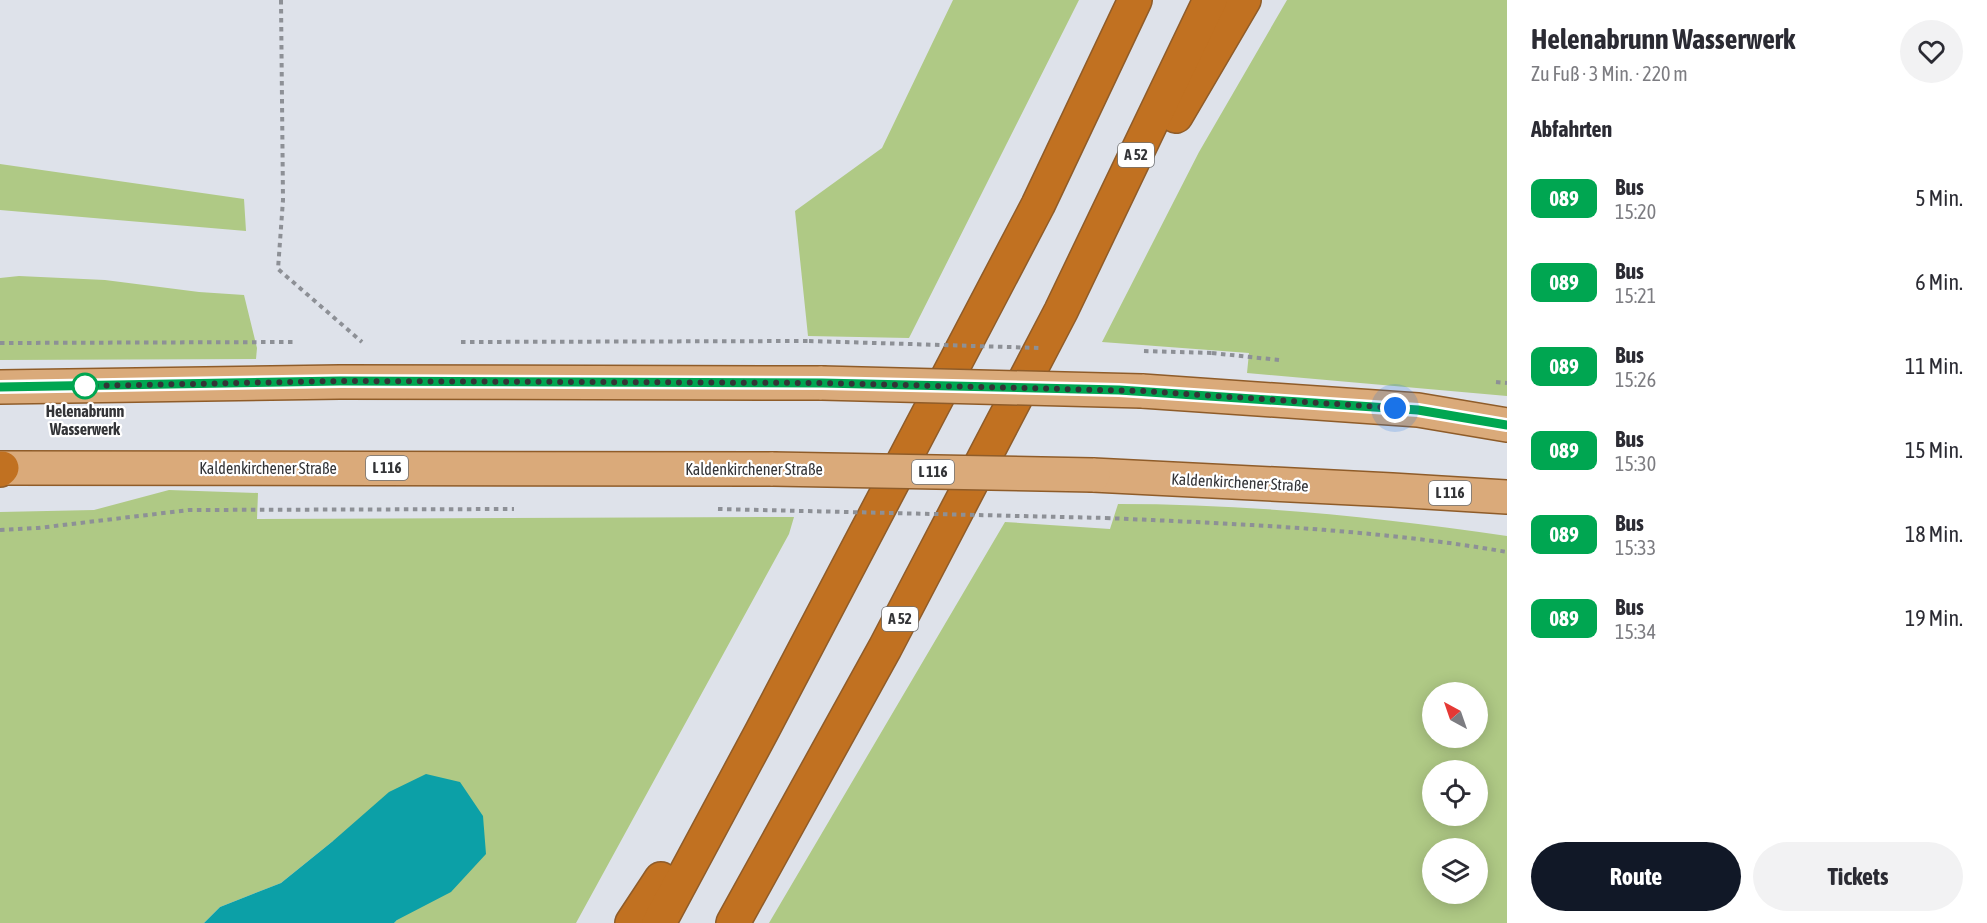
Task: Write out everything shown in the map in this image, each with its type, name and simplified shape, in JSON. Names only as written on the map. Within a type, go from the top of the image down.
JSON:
[{"type":"highway","points":[[659,923],[1038,204],[1135,0]]},
{"type":"highway","name":"A 52","points":[[733,923],[885,648],[1061,311],[1210,0]]},
{"type":"highway","points":[[1061,311],[1244,0]]},
{"type":"highway","points":[[632,923],[762,731]]},
{"type":"main road","points":[[0,387],[340,381],[822,383],[1142,391],[1418,410],[1507,425]]},
{"type":"main road","name":"Kaldenkirchener Straße","points":[[1,469],[773,468],[1093,475],[1392,489],[1507,497]]},
{"type":"path","points":[[281,0],[283,200],[278,269],[362,342]]},
{"type":"path","points":[[809,341],[1046,348]]},
{"type":"path","points":[[1141,351],[1212,353]]},
{"type":"path","points":[[0,530],[38,528],[189,510],[518,509]]},
{"type":"path","points":[[718,509],[1106,518],[1294,526],[1507,552]]},
{"type":"green space","points":[[953,0],[1079,0],[909,338],[808,336],[795,211],[882,148]]},
{"type":"green space","points":[[1287,0],[1507,0],[1507,396],[1247,373],[1249,353],[1102,342],[1199,152]]},
{"type":"green space","points":[[0,164],[244,199],[246,231],[0,210]]},
{"type":"green space","points":[[19,276],[105,280],[199,292],[244,295],[257,348],[256,359],[0,360],[0,278]]},
{"type":"green space","points":[[169,490],[258,493],[257,519],[794,517],[789,534],[576,923],[394,923],[397,920],[333,841],[281,883],[220,907],[204,923],[0,923],[0,512],[94,510]]},
{"type":"green space","points":[[1118,504],[1216,506],[1410,523],[1507,536],[1507,923],[769,923],[1005,522],[1110,529]]},
{"type":"water","points":[[426,774],[460,782],[483,816],[486,854],[451,892],[394,923],[204,923],[220,907],[281,883],[389,792]]},
{"type":"bus line","name":"089","points":[[0,387],[340,381],[822,383],[1119,390],[1418,410],[1507,425]]},
{"type":"place","name":"Helenabrunn Wasserwerk","points":[[85,386]]},
{"type":"route","points":[[85,386],[340,381],[822,383],[1142,391],[1395,408]]}]
